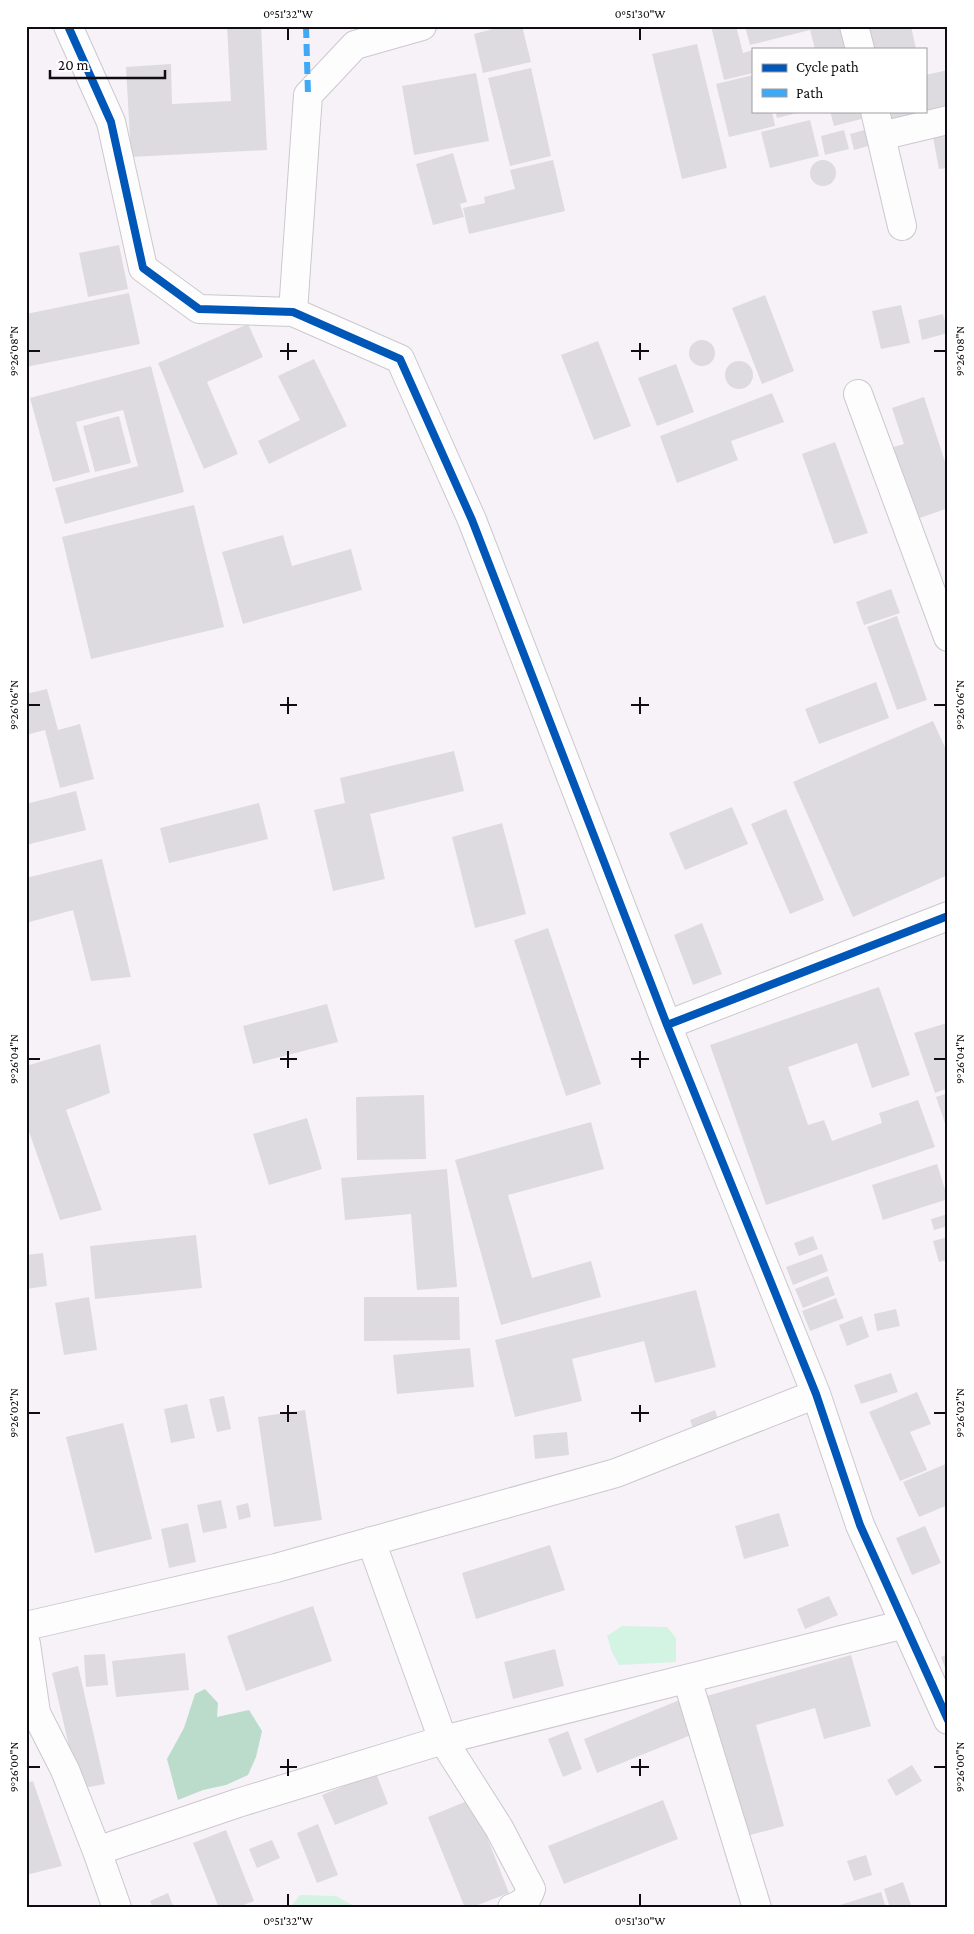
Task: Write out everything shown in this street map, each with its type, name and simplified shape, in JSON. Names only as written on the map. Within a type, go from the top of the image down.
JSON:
[{"type":"street","points":[[68,26],[111,122],[143,268],[199,309],[293,312],[400,359],[472,520],[667,1025],[816,1394],[860,1526],[948,1720]]},
{"type":"street","points":[[293,312],[308,96],[355,45],[422,26]]},
{"type":"street","points":[[854,26],[860,48]]},
{"type":"street","points":[[902,226],[878,123],[948,120]]},
{"type":"street","points":[[858,394],[948,637]]},
{"type":"street","points":[[667,1025],[948,916]]},
{"type":"street","points":[[26,1626],[276,1568],[616,1473],[816,1394]]},
{"type":"street","points":[[371,1541],[443,1740],[499,1828],[531,1889],[528,1898],[522,1904],[512,1908]]},
{"type":"street","points":[[97,1851],[238,1803],[443,1740],[905,1624]]},
{"type":"street","points":[[26,1644],[36,1714],[65,1770],[117,1908]]},
{"type":"street","points":[[687,1679],[756,1908]]},
{"type":"green space","points":[[622,1626],[667,1627],[676,1638],[676,1662],[619,1665],[607,1636]]},
{"type":"green space","points":[[205,1689],[218,1703],[217,1717],[249,1710],[262,1731],[256,1757],[248,1775],[226,1785],[203,1790],[178,1800],[167,1759],[184,1728],[195,1694]]},
{"type":"green space","points":[[300,1895],[336,1896],[352,1905],[353,1908],[292,1908],[291,1906]]},
{"type":"building","points":[[227,26],[261,26],[267,150],[131,157],[126,67],[171,64],[172,104],[231,101]]},
{"type":"building","points":[[504,26],[522,26],[531,62],[483,73],[474,34]]},
{"type":"building","points":[[711,26],[736,26],[743,53],[752,50],[752,73],[724,80]]},
{"type":"building","points":[[745,26],[851,26],[856,48],[815,48],[810,30],[750,45]]},
{"type":"building","points":[[911,26],[916,48],[873,48],[868,27]]},
{"type":"building","points":[[697,44],[727,168],[682,179],[652,54]]},
{"type":"building","points":[[531,68],[551,156],[510,166],[488,78]]},
{"type":"building","points":[[948,70],[948,112],[890,125],[887,112],[926,112],[926,75]]},
{"type":"building","points":[[476,73],[489,141],[414,155],[402,86]]},
{"type":"building","points":[[752,75],[752,112],[772,112],[775,126],[729,137],[716,84]]},
{"type":"building","points":[[775,112],[801,112],[777,118]]},
{"type":"building","points":[[830,112],[872,112],[873,116],[834,126]]},
{"type":"building","points":[[810,120],[819,156],[770,168],[761,132]]},
{"type":"building","points":[[868,129],[872,145],[854,150],[850,134]]},
{"type":"building","points":[[948,129],[948,168],[939,169],[932,132]]},
{"type":"building","points":[[844,130],[849,149],[825,155],[821,136]]},
{"type":"building","points":[[453,153],[467,202],[460,204],[464,217],[433,225],[416,164]]},
{"type":"building","points":[[553,160],[565,211],[469,234],[463,208],[485,203],[484,197],[515,189],[510,170]]},
{"type":"building","points":[[823,160],[832,164],[836,173],[832,182],[823,186],[814,182],[810,173],[814,164]]},
{"type":"building","points":[[119,245],[128,289],[88,297],[79,253]]},
{"type":"building","points":[[129,293],[140,344],[26,367],[26,314]]},
{"type":"building","points":[[765,295],[794,371],[762,384],[732,308]]},
{"type":"building","points":[[901,305],[910,343],[881,349],[872,311]]},
{"type":"building","points":[[943,314],[948,333],[922,340],[918,320]]},
{"type":"building","points":[[248,324],[263,357],[207,382],[238,454],[204,469],[158,363]]},
{"type":"building","points":[[702,340],[711,344],[715,353],[711,362],[702,366],[693,362],[689,353],[693,344]]},
{"type":"building","points":[[598,341],[631,426],[594,440],[561,355]]},
{"type":"building","points":[[314,359],[347,426],[269,464],[258,441],[300,420],[278,376]]},
{"type":"building","points":[[739,361],[749,365],[753,375],[749,385],[739,389],[729,385],[725,375],[729,365]]},
{"type":"building","points":[[676,364],[694,412],[657,426],[638,378]]},
{"type":"building","points":[[151,366],[184,492],[65,524],[55,488],[138,466],[123,410],[76,422],[90,472],[53,482],[30,398]]},
{"type":"building","points":[[772,393],[784,422],[731,441],[738,460],[677,483],[660,436]]},
{"type":"building","points":[[924,397],[946,465],[948,465],[948,508],[917,519],[893,447],[904,444],[892,408]]},
{"type":"building","points":[[119,416],[131,463],[95,472],[83,426]]},
{"type":"building","points":[[835,442],[868,533],[834,544],[802,454]]},
{"type":"building","points":[[194,505],[224,627],[91,659],[62,537]]},
{"type":"building","points":[[283,535],[292,566],[351,549],[362,590],[243,624],[222,552]]},
{"type":"building","points":[[891,589],[900,613],[864,625],[856,602]]},
{"type":"building","points":[[897,616],[927,700],[897,710],[867,627]]},
{"type":"building","points":[[876,682],[889,718],[819,744],[805,709]]},
{"type":"building","points":[[47,689],[58,730],[80,724],[94,779],[60,788],[45,730],[26,735],[26,694]]},
{"type":"building","points":[[933,721],[948,754],[948,875],[853,917],[793,782]]},
{"type":"building","points":[[454,751],[464,791],[370,814],[385,879],[333,891],[314,810],[345,803],[340,778]]},
{"type":"building","points":[[76,791],[86,830],[26,845],[26,804]]},
{"type":"building","points":[[259,803],[268,839],[169,863],[160,828]]},
{"type":"building","points":[[732,807],[748,844],[685,870],[669,833]]},
{"type":"building","points":[[786,809],[824,900],[790,914],[751,824]]},
{"type":"building","points":[[502,823],[526,914],[475,928],[452,837]]},
{"type":"building","points":[[102,859],[131,977],[91,981],[73,910],[26,923],[26,878]]},
{"type":"building","points":[[702,923],[722,974],[693,985],[674,935]]},
{"type":"building","points":[[548,928],[601,1084],[566,1096],[514,940]]},
{"type":"building","points":[[879,987],[910,1075],[872,1088],[857,1043],[788,1067],[808,1125],[824,1120],[832,1141],[882,1123],[879,1113],[918,1100],[935,1147],[766,1205],[710,1045]]},
{"type":"building","points":[[327,1004],[338,1042],[253,1064],[243,1026]]},
{"type":"building","points":[[947,1023],[948,1088],[935,1093],[914,1033]]},
{"type":"building","points":[[100,1044],[110,1093],[66,1110],[102,1210],[60,1220],[26,1123],[26,1066]]},
{"type":"building","points":[[948,1093],[948,1129],[947,1129],[936,1097]]},
{"type":"building","points":[[424,1095],[426,1159],[357,1160],[356,1097]]},
{"type":"building","points":[[307,1118],[322,1169],[269,1185],[253,1134]]},
{"type":"building","points":[[591,1122],[604,1169],[508,1195],[532,1278],[591,1261],[601,1297],[501,1325],[455,1160]]},
{"type":"building","points":[[937,1164],[948,1199],[883,1220],[872,1185]]},
{"type":"building","points":[[447,1169],[457,1287],[417,1290],[411,1214],[345,1220],[341,1178]]},
{"type":"building","points":[[948,1214],[948,1226],[934,1230],[931,1219]]},
{"type":"building","points":[[196,1235],[202,1288],[95,1299],[90,1246]]},
{"type":"building","points":[[813,1236],[818,1249],[799,1256],[794,1243]]},
{"type":"building","points":[[948,1237],[948,1260],[939,1262],[933,1241]]},
{"type":"building","points":[[43,1253],[47,1286],[26,1289],[26,1255]]},
{"type":"building","points":[[822,1254],[828,1271],[793,1285],[786,1267]]},
{"type":"building","points":[[828,1276],[835,1295],[803,1308],[795,1289]]},
{"type":"building","points":[[696,1290],[716,1367],[655,1383],[644,1341],[572,1359],[582,1401],[515,1417],[495,1340]]},
{"type":"building","points":[[89,1297],[97,1350],[64,1355],[55,1303]]},
{"type":"building","points":[[364,1297],[459,1297],[460,1340],[364,1341]]},
{"type":"building","points":[[836,1298],[844,1318],[810,1331],[802,1311]]},
{"type":"building","points":[[896,1309],[900,1326],[877,1331],[874,1314]]},
{"type":"building","points":[[862,1316],[869,1337],[847,1346],[839,1325]]},
{"type":"building","points":[[470,1348],[474,1387],[397,1394],[393,1355]]},
{"type":"building","points":[[891,1373],[898,1392],[861,1404],[854,1385]]},
{"type":"building","points":[[917,1392],[931,1424],[910,1432],[927,1470],[900,1481],[869,1412]]},
{"type":"building","points":[[224,1396],[231,1429],[217,1432],[209,1399]]},
{"type":"building","points":[[187,1404],[195,1438],[171,1443],[164,1409]]},
{"type":"building","points":[[305,1410],[322,1520],[274,1527],[258,1417]]},
{"type":"building","points":[[715,1410],[720,1426],[696,1436],[690,1420]]},
{"type":"building","points":[[123,1423],[152,1539],[95,1553],[66,1437]]},
{"type":"building","points":[[567,1432],[569,1455],[535,1459],[533,1435]]},
{"type":"building","points":[[948,1463],[948,1505],[919,1517],[903,1482]]},
{"type":"building","points":[[221,1500],[227,1528],[203,1533],[197,1505]]},
{"type":"building","points":[[248,1503],[251,1517],[239,1520],[236,1506]]},
{"type":"building","points":[[779,1513],[789,1546],[744,1559],[735,1526]]},
{"type":"building","points":[[188,1523],[196,1562],[169,1568],[161,1529]]},
{"type":"building","points":[[925,1526],[941,1563],[912,1575],[896,1538]]},
{"type":"building","points":[[550,1545],[565,1590],[476,1619],[462,1573]]},
{"type":"building","points":[[829,1596],[838,1615],[805,1629],[797,1609]]},
{"type":"building","points":[[313,1606],[332,1661],[246,1691],[227,1636]]},
{"type":"building","points":[[555,1649],[564,1686],[513,1699],[504,1662]]},
{"type":"building","points":[[185,1653],[189,1690],[116,1697],[112,1661]]},
{"type":"building","points":[[105,1654],[108,1685],[86,1687],[84,1655]]},
{"type":"building","points":[[948,1654],[948,1675],[941,1657]]},
{"type":"building","points":[[851,1655],[871,1726],[824,1739],[815,1708],[756,1725],[784,1826],[743,1837],[703,1697]]},
{"type":"building","points":[[78,1666],[105,1784],[79,1789],[52,1673]]},
{"type":"building","points":[[682,1699],[696,1733],[597,1773],[584,1739]]},
{"type":"building","points":[[568,1731],[582,1769],[563,1777],[548,1739]]},
{"type":"building","points":[[912,1765],[922,1781],[896,1796],[887,1780]]},
{"type":"building","points":[[376,1773],[388,1804],[335,1825],[322,1795]]},
{"type":"building","points":[[33,1781],[62,1866],[26,1875],[26,1783]]},
{"type":"building","points":[[472,1799],[509,1893],[470,1908],[465,1908],[428,1817]]},
{"type":"building","points":[[663,1800],[678,1839],[564,1884],[548,1846]]},
{"type":"building","points":[[318,1824],[338,1875],[317,1883],[297,1833]]},
{"type":"building","points":[[226,1830],[254,1901],[236,1908],[219,1908],[193,1843]]},
{"type":"building","points":[[272,1840],[280,1858],[257,1868],[249,1849]]},
{"type":"building","points":[[866,1855],[872,1875],[854,1881],[847,1861]]},
{"type":"building","points":[[903,1882],[912,1908],[890,1908],[884,1889]]},
{"type":"building","points":[[881,1892],[886,1908],[834,1908],[834,1907]]},
{"type":"building","points":[[168,1893],[174,1908],[153,1908],[150,1901]]},
{"type":"marked path","points":[[306,26],[308,95]]},
{"type":"cycle path","points":[[68,26],[111,122],[143,268],[199,309],[293,312],[400,359],[472,520],[667,1025]]},
{"type":"cycle path","points":[[948,916],[667,1025],[816,1394],[860,1525],[948,1720]]}]
